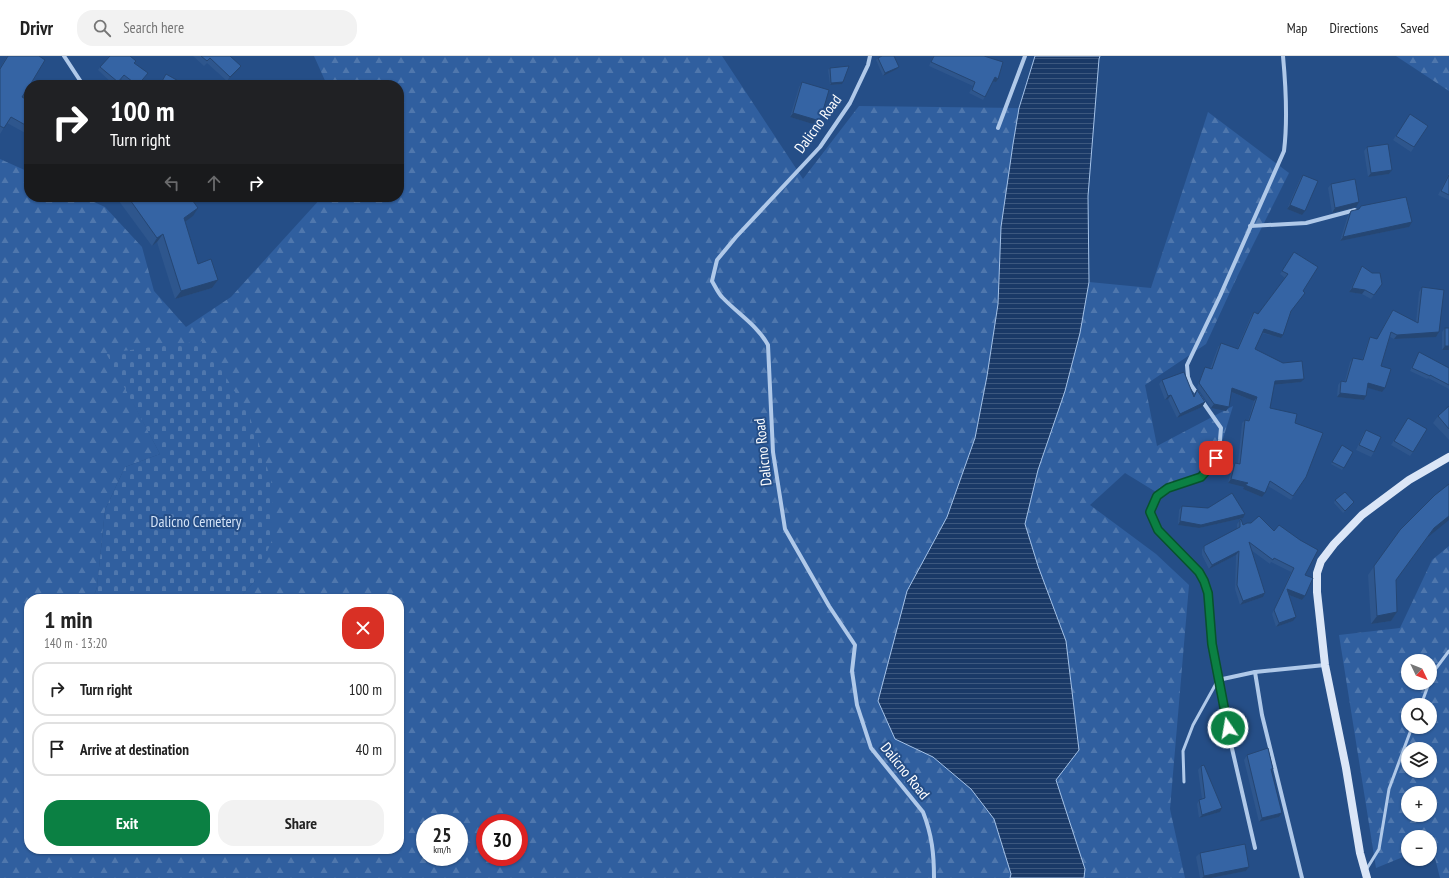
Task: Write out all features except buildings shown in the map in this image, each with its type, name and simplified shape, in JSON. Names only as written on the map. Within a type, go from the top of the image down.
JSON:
[{"type":"main road","points":[[1366,875],[1360,853],[1346,768],[1325,665],[1316,573],[1321,561],[1334,544],[1362,515],[1409,480],[1449,457]]},
{"type":"street","points":[[64,56],[80,80]]},
{"type":"street","name":"Dalicno Road","points":[[870,56],[868,65],[850,103],[820,148],[736,237],[717,260],[712,281],[721,296],[751,322],[763,335],[768,345],[773,452],[785,529],[829,606],[855,645],[852,671],[857,705],[871,748],[923,812],[928,825],[934,853],[934,878]]},
{"type":"street","points":[[998,128],[1025,56]]},
{"type":"street","points":[[1255,848],[1224,714],[1212,644],[1208,593],[1199,572],[1158,530],[1150,512],[1157,496],[1168,488],[1201,477],[1216,458],[1221,428],[1191,385],[1188,377],[1187,365],[1220,296],[1284,152],[1286,101],[1283,56]]},
{"type":"street","points":[[1250,226],[1306,223],[1355,210]]},
{"type":"street","points":[[1218,680],[1255,672],[1325,665]]},
{"type":"street","points":[[1255,672],[1262,715],[1302,878]]},
{"type":"lane","points":[[1437,667],[1449,651]]},
{"type":"lane","points":[[1184,782],[1183,751],[1193,725],[1218,680]]},
{"type":"lane","points":[[1366,875],[1379,849],[1389,789],[1409,734]]},
{"type":"green space","points":[[314,56],[722,56],[803,179],[859,106],[1019,108],[1001,227],[998,304],[987,376],[975,438],[947,517],[895,739],[933,757],[971,789],[994,819],[1011,874],[1010,878],[0,878],[0,159],[24,170],[24,202],[94,202],[105,207],[142,247],[154,291],[186,327],[231,297],[317,202],[404,202],[404,80],[325,80]]},
{"type":"green space","points":[[1396,56],[1449,56],[1449,91]]},
{"type":"green space","points":[[1208,112],[1289,173],[1237,277],[1206,344],[1145,385],[1157,446],[1233,406],[1214,468],[1156,492],[1125,473],[1090,505],[1156,554],[1189,585],[1170,809],[1185,878],[1084,878],[1085,869],[1056,780],[1079,750],[1066,641],[1038,566],[1025,524],[1038,470],[1065,391],[1080,333],[1089,282],[1151,288]]},
{"type":"green space","name":"Dalicno Cemetery","points":[[204,341],[249,415],[271,479],[274,535],[255,581],[243,594],[95,594],[97,587],[105,510],[125,467],[160,454],[106,353]]},
{"type":"green space","points":[[1449,546],[1449,878],[1440,878],[1437,866],[1437,830],[1401,830],[1401,858],[1376,868],[1339,635],[1400,628],[1432,560]]},
{"type":"shaded area","points":[[1035,56],[1100,56],[1088,196],[1089,282],[1080,333],[1065,391],[1038,470],[1025,524],[1038,566],[1066,641],[1079,750],[1056,780],[1085,869],[1084,878],[1010,878],[1011,874],[994,819],[971,789],[933,757],[895,739],[878,701],[907,591],[947,517],[975,438],[987,376],[998,304],[1001,227],[1013,144],[1019,108]]},
{"type":"route","points":[[1216,458],[1201,477],[1168,488],[1157,496],[1152,504],[1150,512],[1152,520],[1158,530],[1199,572],[1204,581],[1208,593],[1212,644],[1224,714],[1228,728]]}]
